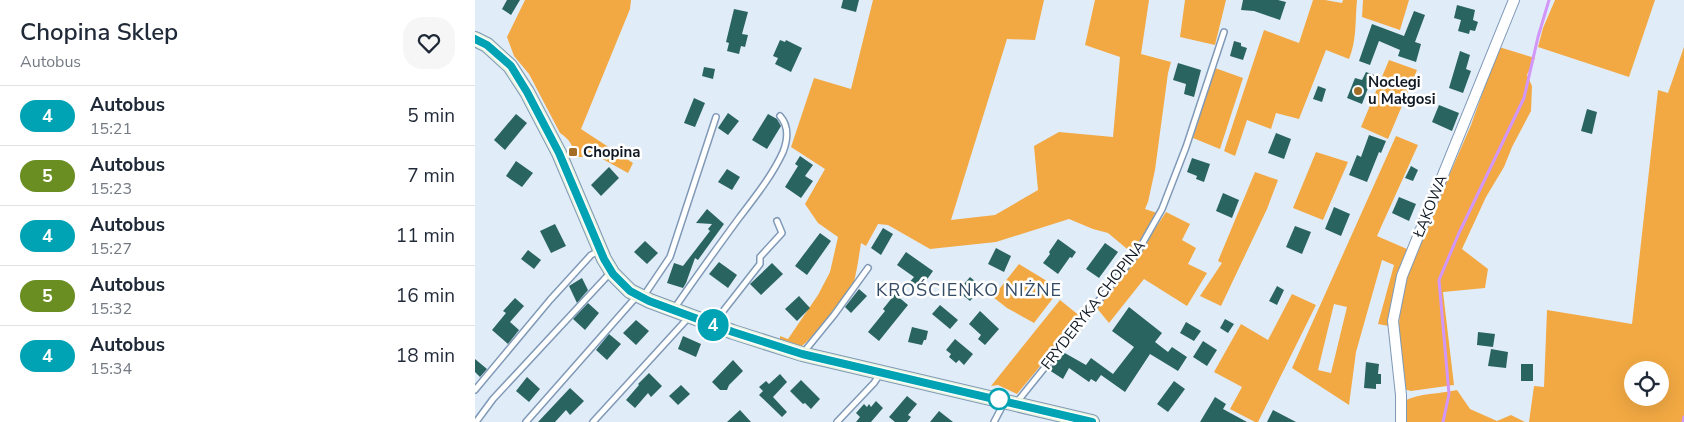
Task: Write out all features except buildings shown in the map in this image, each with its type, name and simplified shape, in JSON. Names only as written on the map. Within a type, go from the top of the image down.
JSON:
[{"type":"street","name":"ŁĄKOWA","points":[[1401,422],[1401,396],[1393,321],[1402,276],[1514,0]]},
{"type":"street","points":[[475,39],[487,45],[511,66],[527,92],[559,153],[601,250],[612,271],[630,291],[640,297],[689,316],[802,354],[1092,422]]},
{"type":"lane","name":"FRYDERYKA CHOPINA","points":[[995,422],[1137,252],[1162,210],[1186,147],[1224,32]]},
{"type":"lane","points":[[673,310],[772,173],[784,150],[788,132],[787,124],[780,116]]},
{"type":"lane","points":[[526,422],[640,297],[669,257],[716,118]]},
{"type":"lane","points":[[712,324],[760,264],[761,257],[782,233],[777,221]]},
{"type":"lane","points":[[475,390],[581,265],[591,255],[601,250]]},
{"type":"lane","points":[[802,354],[834,315],[868,268]]},
{"type":"lane","points":[[476,422],[493,399],[612,271]]},
{"type":"lane","points":[[593,422],[689,316]]},
{"type":"lane","points":[[837,422],[874,384],[880,373]]},
{"type":"shaded area","points":[[525,0],[631,0],[630,9],[581,129],[633,163],[628,173],[599,157],[575,157],[572,146],[560,133],[529,74],[514,56],[507,37]]},
{"type":"shaded area","points":[[873,0],[1044,0],[1035,40],[1007,39],[951,220],[995,215],[1038,190],[1034,146],[1059,132],[1113,137],[1120,57],[1085,45],[1095,0],[1149,0],[1141,54],[1171,62],[1155,170],[1145,209],[1157,213],[1132,253],[1108,233],[1069,219],[996,242],[930,249],[888,225],[878,224],[866,246],[861,243],[854,282],[831,315],[802,346],[780,339],[780,336],[788,339],[818,295],[830,272],[838,237],[818,223],[805,204],[825,169],[791,147],[814,78],[851,89]]},
{"type":"shaded area","points":[[1185,0],[1226,0],[1215,45],[1180,37]]},
{"type":"shaded area","points":[[1313,0],[1342,3],[1343,0],[1357,0],[1355,37],[1349,59],[1326,50],[1299,119],[1276,113],[1271,129],[1247,120],[1235,156],[1224,151],[1264,30],[1299,43]]},
{"type":"shaded area","points":[[1363,0],[1409,0],[1400,30],[1362,17]]},
{"type":"shaded area","points":[[1555,0],[1655,0],[1629,77],[1538,47],[1543,28]]},
{"type":"shaded area","points":[[1499,47],[1535,58],[1527,75],[1532,86],[1531,111],[1504,167],[1486,197],[1462,249],[1488,269],[1485,288],[1443,292],[1454,385],[1411,391],[1403,389],[1399,325],[1401,291],[1471,125]]},
{"type":"shaded area","points":[[1684,47],[1684,422],[1529,422],[1534,386],[1544,387],[1547,310],[1632,324],[1658,90],[1668,93]]},
{"type":"shaded area","points":[[1389,60],[1417,70],[1388,139],[1361,127]]},
{"type":"shaded area","points":[[1215,68],[1243,78],[1220,149],[1193,138]]},
{"type":"shaded area","points":[[1396,136],[1418,145],[1377,236],[1407,249],[1396,280],[1389,326],[1378,324],[1394,265],[1382,260],[1356,352],[1349,405],[1292,368]],"holes":[[[1334,304],[1347,307],[1331,373],[1318,370]]]},
{"type":"shaded area","points":[[1316,152],[1348,162],[1323,220],[1293,208]]},
{"type":"shaded area","points":[[1255,172],[1278,180],[1267,209],[1221,306],[1200,296],[1222,263],[1218,261]]},
{"type":"shaded area","points":[[1166,212],[1190,224],[1182,240],[1196,248],[1188,264],[1207,273],[1187,306],[1144,279],[1109,323],[1096,307],[1128,270]]},
{"type":"shaded area","points":[[1019,264],[1060,289],[1034,323],[1007,308],[993,297]]},
{"type":"shaded area","points":[[1292,294],[1316,305],[1258,422],[1255,422],[1230,409],[1242,387],[1214,372],[1241,324],[1268,340]]},
{"type":"shaded area","points":[[1060,300],[1081,317],[1017,394],[998,385],[991,386]]},
{"type":"shaded area","points":[[1457,390],[1470,409],[1497,421],[1511,415],[1525,422],[1404,422],[1404,401],[1423,395]]},
{"type":"waterway","points":[[1443,422],[1449,394],[1439,280],[1459,233],[1524,98],[1538,37],[1549,0]]},
{"type":"waterway","points":[[1683,422],[1684,417]]},
{"type":"bus line","name":"4","points":[[475,39],[487,45],[511,66],[527,92],[559,153],[604,259],[613,274],[630,291],[649,301],[733,332],[802,354],[1092,422]]},
{"type":"place","name":"Noclegi u Małgosi","points":[[1358,91]]},
{"type":"place","name":"Chopina","points":[[573,152]]},
{"type":"district","name":"KROŚCIENKO NIŻNE","points":[[969,290]]}]
